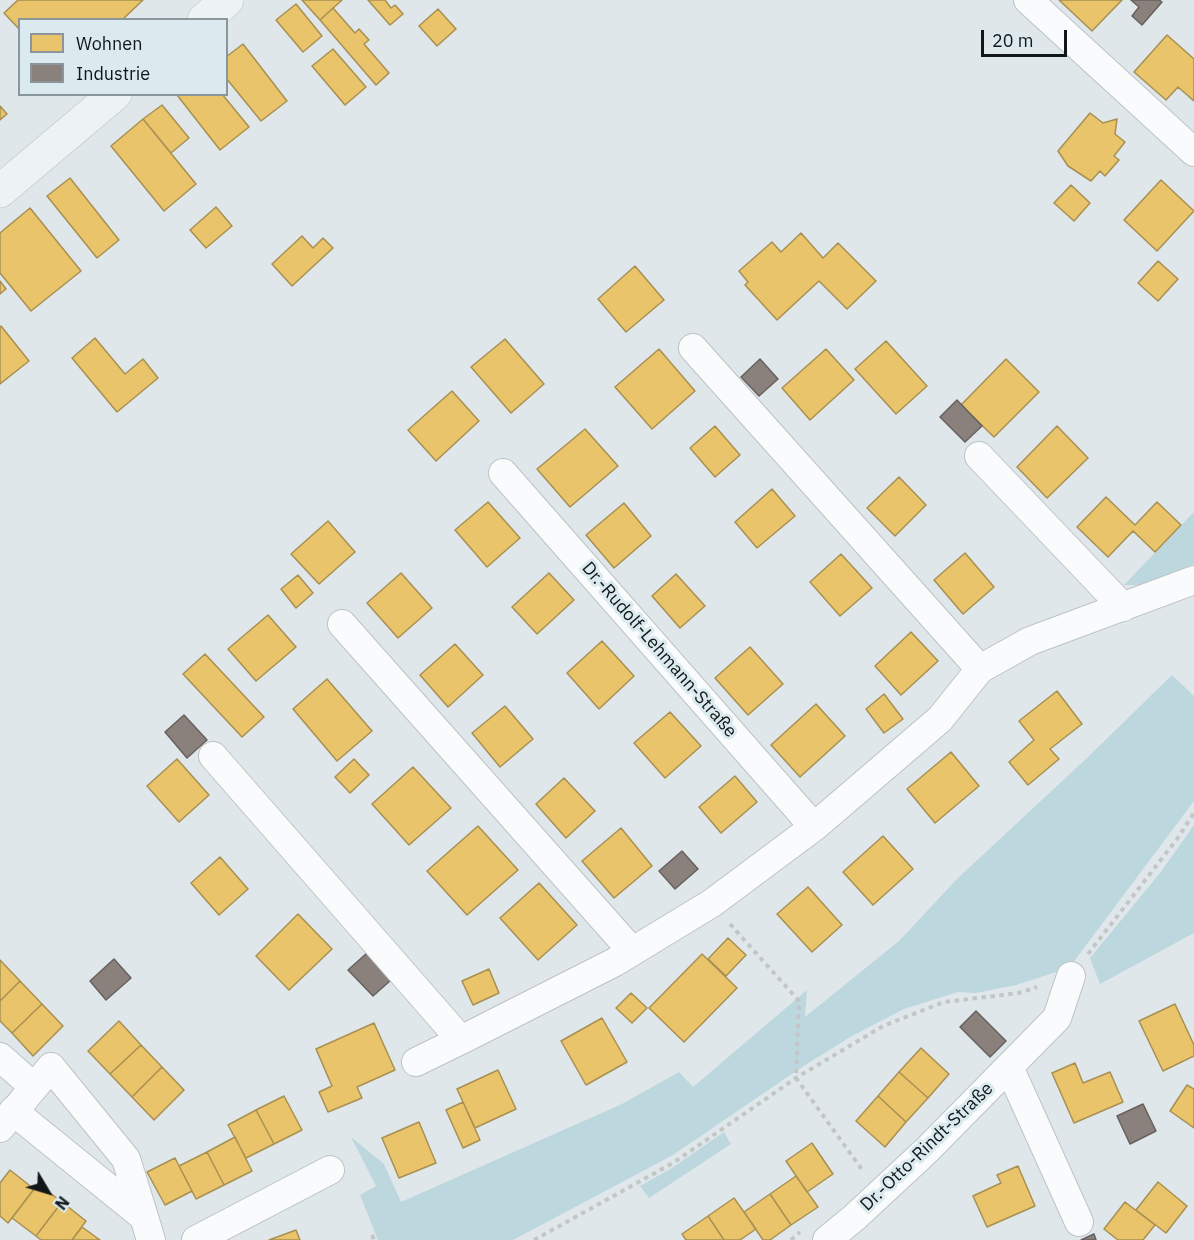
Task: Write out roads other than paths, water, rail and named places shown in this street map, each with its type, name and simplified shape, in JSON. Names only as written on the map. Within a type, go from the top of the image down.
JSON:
[{"type":"street","points":[[206,18],[227,0]]},
{"type":"street","points":[[1028,0],[1194,152]]},
{"type":"street","points":[[0,191],[113,96]]},
{"type":"street","points":[[693,348],[980,669]]},
{"type":"street","points":[[979,456],[1123,607]]},
{"type":"street","name":"Dr.-Rudolf-Lehmann-Straße","points":[[503,473],[814,827]]},
{"type":"street","points":[[416,1062],[615,962],[712,903],[814,827],[940,719],[980,669],[1030,641],[1194,580]]},
{"type":"street","points":[[342,624],[632,951]]},
{"type":"street","points":[[213,756],[461,1040]]},
{"type":"street","name":"Dr.-Otto-Rindt-Straße","points":[[841,1235],[1058,1018],[1071,976]]},
{"type":"street","points":[[0,1057],[34,1087]]},
{"type":"street","points":[[51,1067],[126,1159],[148,1229],[7,1120],[51,1067]]},
{"type":"street","name":"Dr.-Otto-Rindt-Straße","points":[[1009,1067],[1079,1222]]},
{"type":"street","points":[[206,1238],[330,1170]]}]
